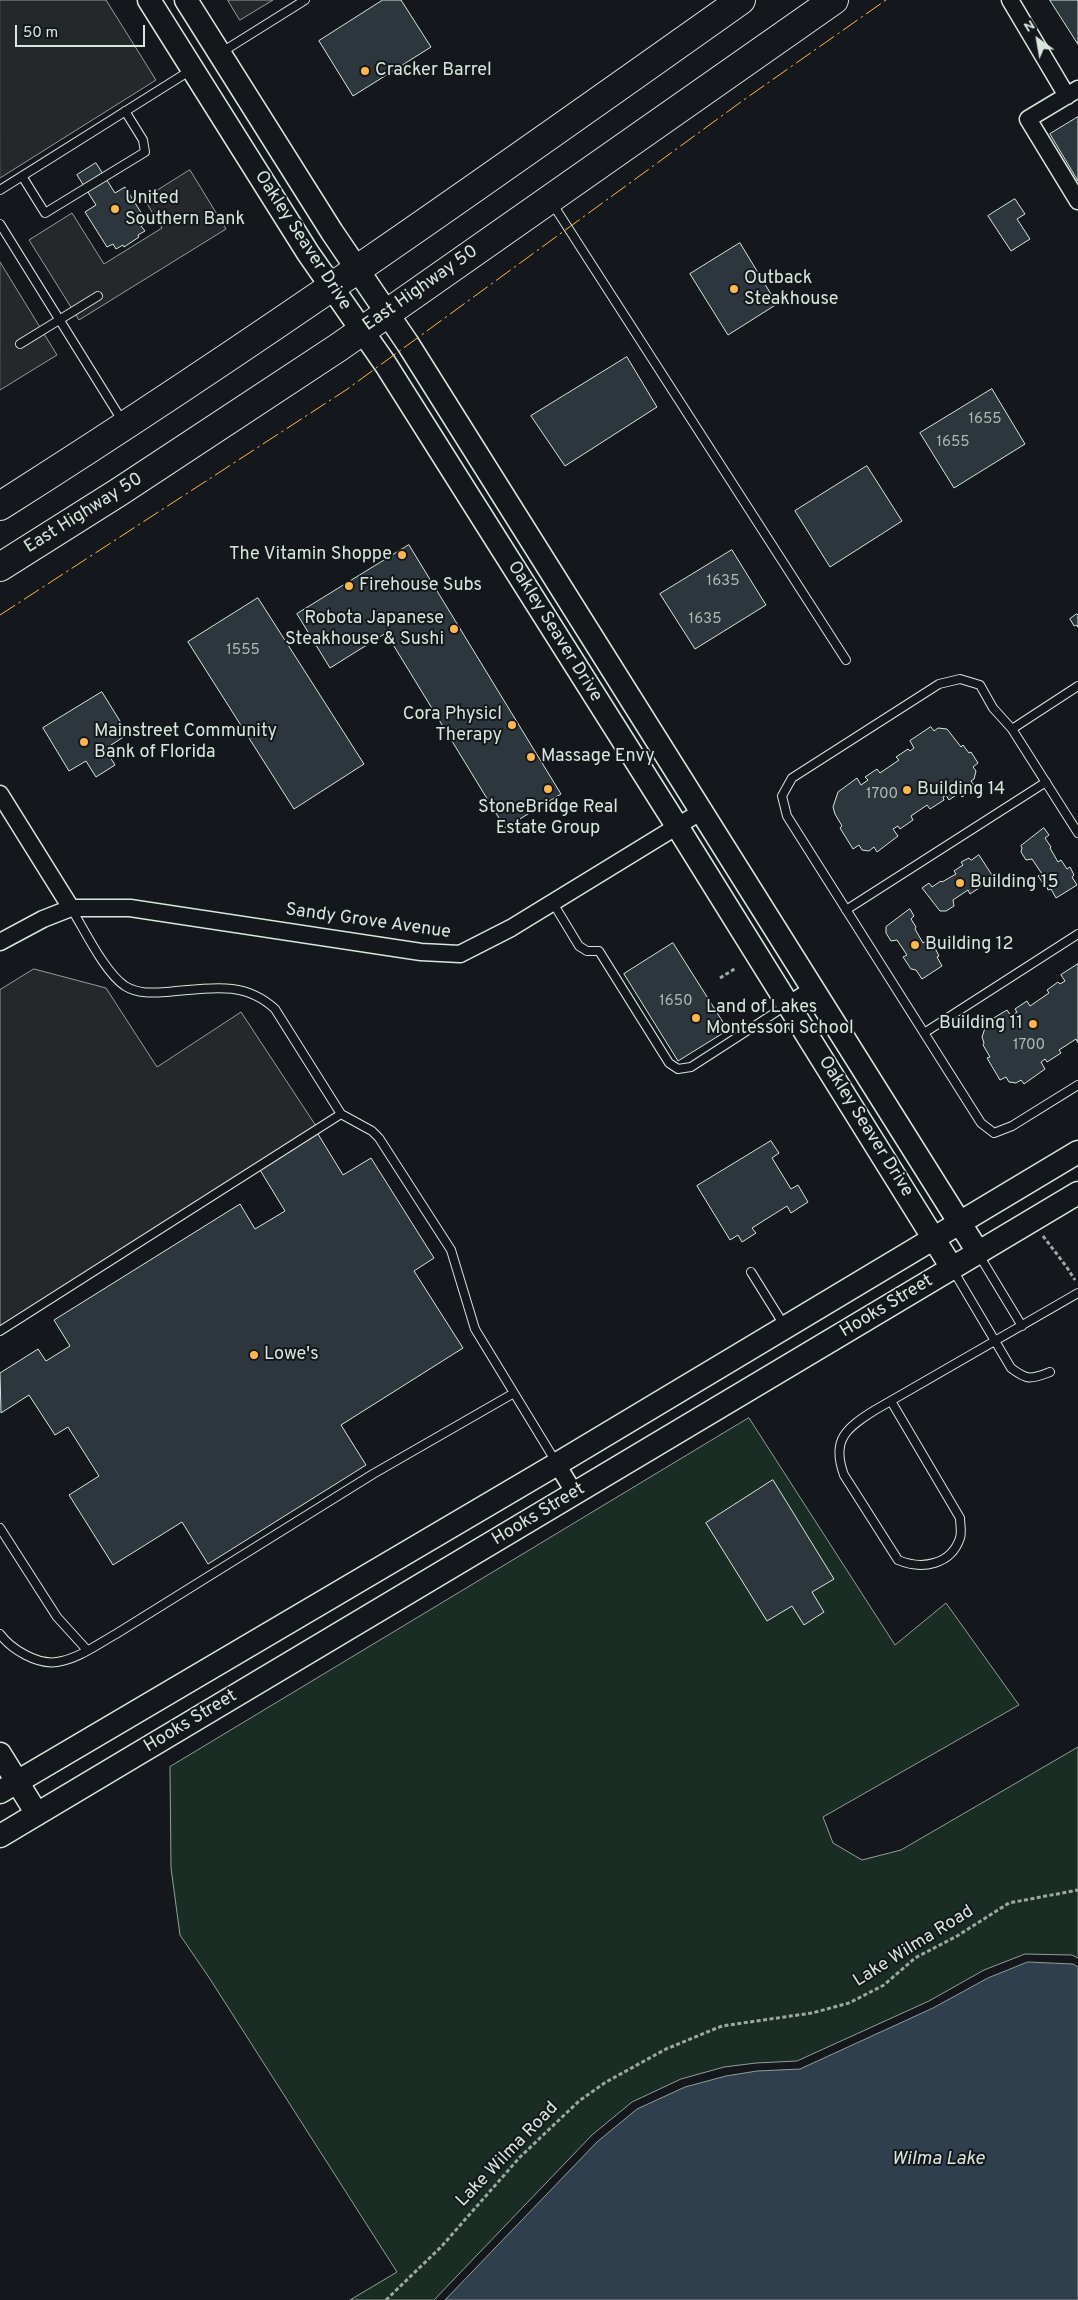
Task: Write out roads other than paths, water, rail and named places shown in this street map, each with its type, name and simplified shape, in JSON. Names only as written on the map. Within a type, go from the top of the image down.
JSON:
[{"type":"highway","points":[[0,506],[126,426],[332,288],[741,0]]},
{"type":"highway","name":"East Highway 50","points":[[0,567],[200,440],[362,331],[834,0]]},
{"type":"street","name":"Oakley Seaver Drive","points":[[149,0],[332,288],[386,365],[677,826],[952,1268]]},
{"type":"street","name":"Oakley Seaver Drive","points":[[186,0],[702,811],[978,1252]]},
{"type":"street","points":[[1010,0],[1073,92],[1028,119],[1078,201]]},
{"type":"street","points":[[0,794],[71,908]]},
{"type":"street","name":"Sandy Grove Avenue","points":[[0,942],[43,919],[71,908],[130,908],[421,952],[460,954],[511,928],[702,811]]},
{"type":"street","points":[[788,1005],[813,989]]},
{"type":"street","name":"Hooks Street","points":[[9,1787],[557,1464],[1078,1152]]},
{"type":"street","name":"Hooks Street","points":[[2,1831],[37,1814],[1078,1193]]},
{"type":"street","points":[[557,1464],[575,1494]]},
{"type":"street","points":[[0,1754],[9,1787],[37,1814]]},
{"type":"lane","points":[[220,53],[305,0]]},
{"type":"lane","points":[[0,190],[192,69]]},
{"type":"lane","points":[[22,176],[46,213],[145,152],[143,140],[125,111]]},
{"type":"lane","points":[[549,199],[846,660]]},
{"type":"lane","points":[[0,224],[126,426]]},
{"type":"lane","points":[[20,344],[98,296]]},
{"type":"lane","points":[[1078,833],[1012,729],[993,708],[980,684],[960,680],[939,684],[792,778],[782,796],[787,816],[981,1124],[994,1133],[1012,1126],[1078,1085]]},
{"type":"lane","points":[[1012,729],[1078,686]]},
{"type":"lane","points":[[846,910],[1046,782]]},
{"type":"lane","points":[[553,902],[578,946],[587,951],[599,951],[673,1067],[684,1069],[691,1067],[788,1005]]},
{"type":"lane","points":[[71,908],[109,969],[125,986],[149,994],[229,988],[242,990],[265,1000],[275,1010],[341,1114],[372,1131],[379,1138],[451,1250],[474,1328],[557,1464]]},
{"type":"lane","points":[[924,1033],[1078,934]]},
{"type":"lane","points":[[0,1331],[341,1114]]},
{"type":"lane","points":[[978,1252],[1022,1326]]},
{"type":"lane","points":[[952,1268],[994,1342],[1012,1368],[1023,1377],[1033,1378],[1050,1372]]},
{"type":"lane","points":[[752,1272],[785,1327]]},
{"type":"lane","points":[[891,1401],[960,1518],[960,1536],[951,1555],[936,1563],[923,1566],[909,1565],[898,1560],[844,1476],[838,1460],[838,1450],[844,1435],[857,1422],[891,1401],[1078,1293]]},
{"type":"lane","points":[[0,1634],[4,1640],[25,1656],[55,1662],[87,1650],[116,1634],[373,1474],[514,1393]]},
{"type":"lane","points":[[0,1528],[57,1616],[87,1650]]},
{"type":"water","name":"Wilma Lake","points":[[1028,1962],[1073,1964],[1078,1967],[1078,2300],[445,2300],[597,2142],[637,2109],[685,2087],[726,2076],[757,2071],[800,2069],[933,2008],[988,1978]]},
{"type":"place","name":"Cracker Barrel","points":[[365,71]]},
{"type":"place","name":"United Southern Bank","points":[[115,209]]},
{"type":"place","name":"Outback Steakhouse","points":[[734,289]]},
{"type":"place","name":"The Vitamin Shoppe","points":[[402,555]]},
{"type":"place","name":"Firehouse Subs","points":[[349,586]]},
{"type":"place","name":"Robota Japanese Steakhouse & Sushi","points":[[454,629]]},
{"type":"place","name":"Cora Physicl Therapy","points":[[512,725]]},
{"type":"place","name":"Mainstreet Community Bank of Florida","points":[[84,742]]},
{"type":"place","name":"Massage Envy","points":[[531,757]]},
{"type":"place","name":"StoneBridge Real Estate Group","points":[[548,789]]},
{"type":"place","name":"Building 14","points":[[907,790]]},
{"type":"place","name":"Building 15","points":[[960,883]]},
{"type":"place","name":"Building 12","points":[[915,945]]},
{"type":"place","name":"Land of Lakes Montessori School","points":[[696,1018]]},
{"type":"place","name":"Building 11","points":[[1033,1024]]},
{"type":"place","name":"Lowe's","points":[[254,1355]]}]
